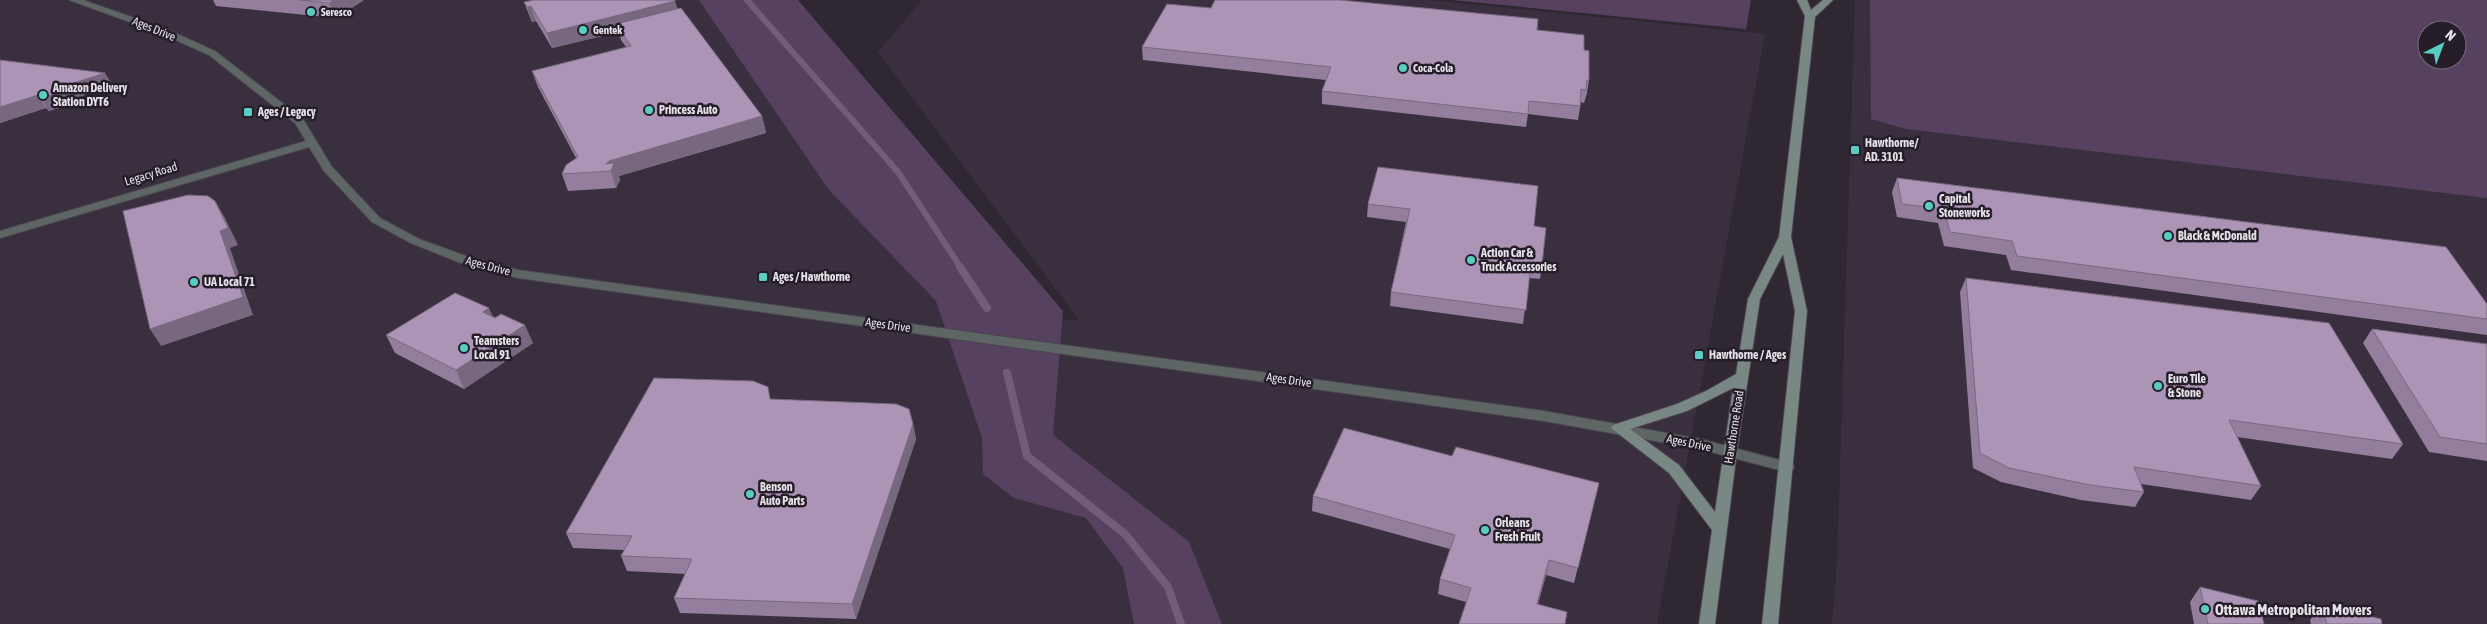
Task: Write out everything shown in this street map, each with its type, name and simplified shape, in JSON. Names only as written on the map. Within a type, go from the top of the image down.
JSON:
[{"type":"main road","points":[[1802,0],[1810,16],[1828,0]]},
{"type":"main road","name":"Hawthorne Road","points":[[1770,624],[1801,310],[1785,237],[1810,16]]},
{"type":"main road","name":"Hawthorne Road","points":[[1707,624],[1730,451],[1754,299],[1785,237]]},
{"type":"main road","points":[[1618,428],[1688,407],[1715,395],[1742,376]]},
{"type":"main road","points":[[1618,428],[1674,469],[1720,530]]},
{"type":"street","name":"Ages Drive","points":[[74,0],[163,31],[212,52],[298,121],[334,176],[376,220],[415,241],[462,259],[518,274],[1544,416],[1618,428],[1730,451],[1787,467]]},
{"type":"street","name":"Legacy Road","points":[[0,235],[312,143]]},
{"type":"shaded area","points":[[0,0],[710,0],[954,314],[1079,320],[878,52],[922,0],[1429,0],[1765,34],[1657,624],[0,624]]},
{"type":"shaded area","points":[[699,0],[798,0],[1063,311],[1053,435],[1189,542],[1222,624],[1134,624],[1123,568],[1086,518],[1014,498],[983,474],[982,438],[936,301],[829,190]]},
{"type":"shaded area","points":[[1451,0],[1751,0],[1746,29]]},
{"type":"shaded area","points":[[1855,0],[2487,0],[2487,624],[1832,624],[1837,561]]},
{"type":"shaded area","points":[[1870,0],[2487,0],[2487,198],[1906,129],[1871,119]]},
{"type":"building","points":[[300,0],[334,0],[329,3]]},
{"type":"building","points":[[534,0],[675,1],[547,33],[531,6],[527,7],[524,2]]},
{"type":"building","name":"Coca-Cola","points":[[1215,0],[1340,0],[1538,19],[1537,30],[1584,35],[1584,50],[1589,51],[1589,80],[1587,80],[1586,90],[1581,89],[1580,106],[1529,101],[1528,114],[1322,91],[1331,67],[1142,47],[1167,4],[1211,8]]},
{"type":"building","name":"Princess Auto","points":[[681,8],[762,116],[609,161],[606,164],[614,163],[611,171],[562,174],[566,165],[578,157],[532,71],[631,46],[616,24]]},
{"type":"building","points":[[0,60],[105,73],[52,90],[54,94],[41,98],[38,95],[0,107]]},
{"type":"building","name":"Action Car & Truck Accessories","points":[[1378,167],[1538,186],[1534,226],[1546,228],[1542,265],[1531,263],[1526,310],[1391,292],[1410,209],[1368,204]]},
{"type":"building","points":[[1897,178],[2446,247],[2487,304],[2487,319],[2017,256],[2012,241],[1950,232],[1944,209],[1902,204]]},
{"type":"building","name":"UA Local 71","points":[[188,195],[208,196],[215,201],[228,228],[220,231],[243,297],[150,329],[123,211]]},
{"type":"building","name":"Euro Tile & Stone","points":[[1966,278],[2329,323],[2403,444],[2229,420],[2261,486],[2134,467],[2144,492],[2090,485],[2009,468],[1980,453]]},
{"type":"building","points":[[455,293],[489,308],[483,312],[495,318],[501,314],[525,325],[456,370],[386,335]]},
{"type":"building","points":[[2372,329],[2487,344],[2487,444],[2440,437]]},
{"type":"building","name":"Benson Auto Parts","points":[[654,378],[753,381],[768,387],[770,399],[896,404],[909,409],[913,424],[852,604],[674,598],[692,559],[621,556],[632,536],[566,533]]},
{"type":"building","name":"Orleans Fresh Fruit","points":[[1344,428],[1452,456],[1456,447],[1599,483],[1578,568],[1549,560],[1537,604],[1567,612],[1565,624],[1459,624],[1471,588],[1440,579],[1455,535],[1313,496]]},
{"type":"building","points":[[2200,587],[2258,601],[2264,624],[2208,624]]},
{"type":"building","points":[[2321,605],[2381,619],[2382,624],[2327,624]]},
{"type":"waterway","points":[[747,0],[898,172],[961,268]]},
{"type":"waterway","points":[[960,267],[987,308]]},
{"type":"waterway","points":[[1007,373],[1027,456],[1125,534],[1168,587],[1181,624]]},
{"type":"place","name":"Seresco","points":[[311,12]]},
{"type":"place","name":"Gentek","points":[[583,30]]},
{"type":"place","name":"Coca-Cola","points":[[1403,68]]},
{"type":"place","name":"Amazon Delivery Station DYT6","points":[[43,95]]},
{"type":"place","name":"Princess Auto","points":[[649,110]]},
{"type":"place","name":"Ages / Legacy","points":[[248,112]]},
{"type":"place","name":"Hawthorne/ AD. 3101","points":[[1855,150]]},
{"type":"place","name":"Capital Stoneworks","points":[[1929,206]]},
{"type":"place","name":"Black & McDonald","points":[[2168,236]]},
{"type":"place","name":"Action Car & Truck Accessories","points":[[1471,260]]},
{"type":"place","name":"Ages / Hawthorne","points":[[763,277]]},
{"type":"place","name":"UA Local 71","points":[[194,282]]},
{"type":"place","name":"Teamsters Local 91","points":[[464,348]]},
{"type":"place","name":"Hawthorne / Ages","points":[[1699,355]]},
{"type":"place","name":"Euro Tile & Stone","points":[[2158,386]]},
{"type":"place","name":"Benson Auto Parts","points":[[750,494]]},
{"type":"place","name":"Orleans Fresh Fruit","points":[[1485,530]]},
{"type":"place","name":"Ottawa Metropolitan Movers","points":[[2205,609]]}]
